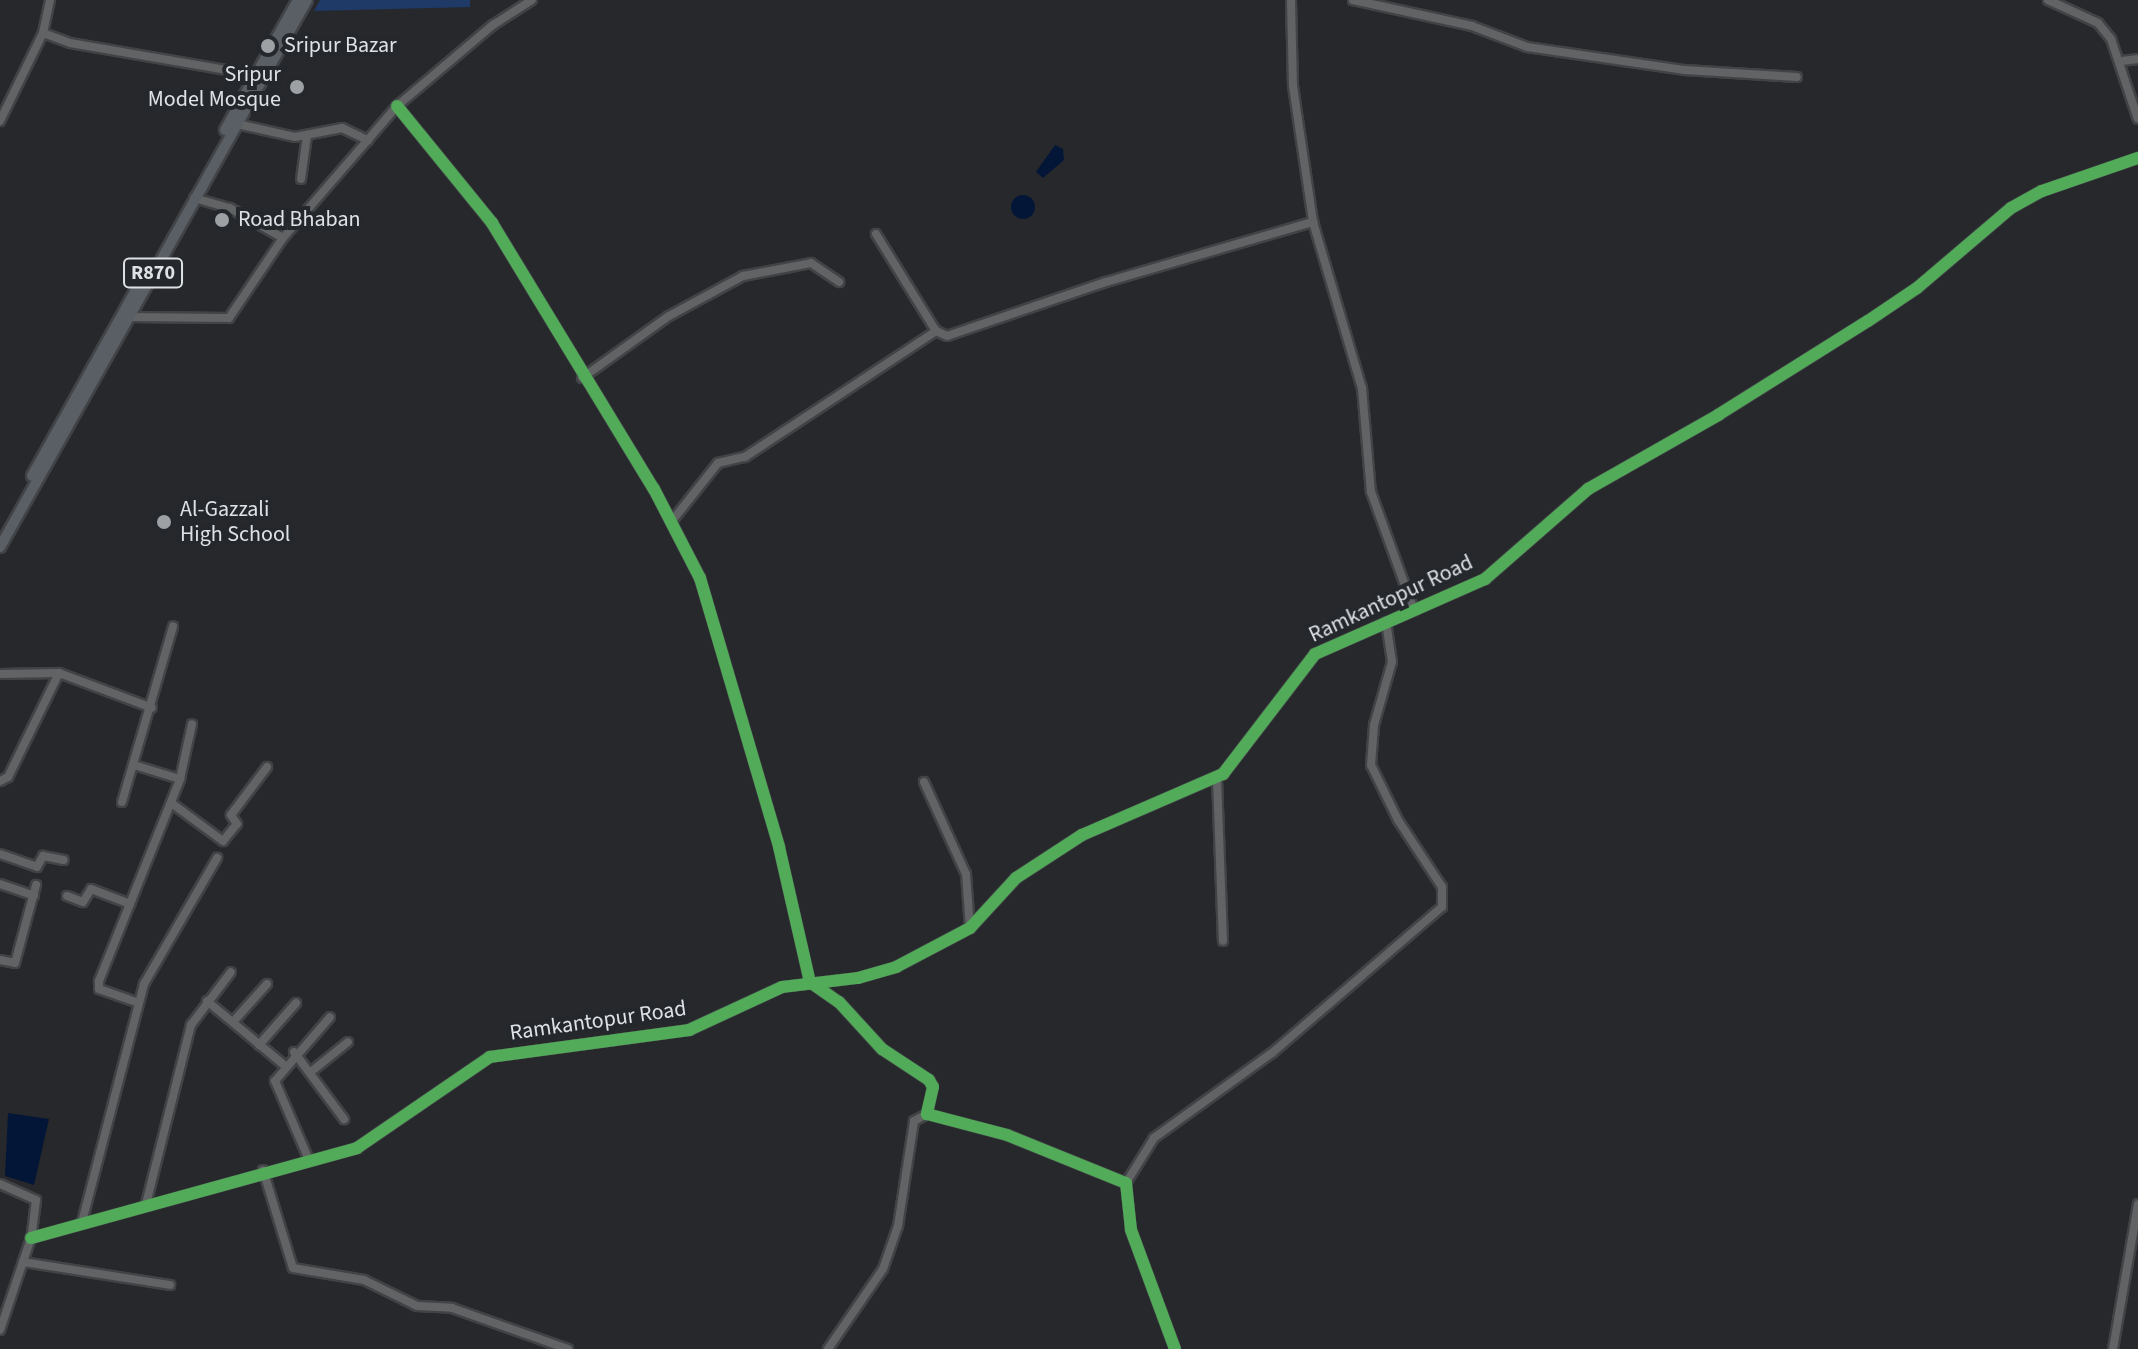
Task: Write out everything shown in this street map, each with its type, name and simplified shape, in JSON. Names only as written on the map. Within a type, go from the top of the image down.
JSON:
[{"type":"main road","name":"R870","points":[[0,534],[298,0]]},
{"type":"main road","name":"R870","points":[[0,547],[307,0]]},
{"type":"street","points":[[0,121],[43,33],[50,0]]},
{"type":"street","points":[[130,317],[229,318],[283,238],[397,106],[493,25],[532,0]]},
{"type":"street","points":[[1291,0],[1293,86],[1313,222],[1362,388],[1371,492],[1414,610]]},
{"type":"street","points":[[1353,0],[1472,26],[1527,47],[1685,70],[1797,77]]},
{"type":"street","points":[[2048,0],[2098,23],[2122,61],[2138,119]]},
{"type":"street","points":[[43,33],[70,43],[256,75]]},
{"type":"street","points":[[2122,61],[2138,59]]},
{"type":"street","points":[[397,106],[492,223],[582,378],[672,521],[700,578],[717,634],[779,847],[810,982],[839,1002],[882,1049],[929,1080],[933,1087],[927,1114]]},
{"type":"street","points":[[237,124],[271,134],[307,136],[336,127],[368,140]]},
{"type":"street","points":[[301,179],[307,136]]},
{"type":"street","name":"Ramkantopur Road","points":[[31,1238],[373,1139],[452,1078],[490,1057],[689,1030],[782,987],[879,973],[970,928],[1016,878],[1082,835],[1217,779],[1232,766],[1275,701],[1315,654],[1485,579],[1588,489],[1718,415],[1868,321],[1917,288],[2011,208],[2042,191],[2138,158]]},
{"type":"street","points":[[194,198],[230,208],[283,238]]},
{"type":"street","points":[[876,234],[936,331],[947,336],[973,331],[1106,282],[1313,222]]},
{"type":"street","points":[[582,378],[669,316],[743,276],[811,263],[839,282]]},
{"type":"street","points":[[672,521],[718,463],[745,457],[936,331]]},
{"type":"street","points":[[1175,1349],[1131,1230],[1126,1183],[1154,1138],[1272,1053],[1442,907],[1442,887],[1398,820],[1371,765],[1374,725],[1392,662],[1386,622]]},
{"type":"street","points":[[122,802],[152,708],[173,626]]},
{"type":"street","points":[[0,674],[59,673],[152,708]]},
{"type":"street","points":[[0,781],[8,777],[59,673]]},
{"type":"street","points":[[139,1003],[98,987],[130,904],[174,805],[192,724]]},
{"type":"street","points":[[134,765],[180,779]]},
{"type":"street","points":[[174,805],[223,841],[237,824],[231,815],[267,767]]},
{"type":"street","points":[[1217,779],[1223,941]]},
{"type":"street","points":[[924,782],[966,874],[970,928]]},
{"type":"street","points":[[0,854],[37,867],[43,856],[64,860]]},
{"type":"street","points":[[82,1222],[139,1003],[156,962],[217,858]]},
{"type":"street","points":[[0,884],[34,896]]},
{"type":"street","points":[[0,960],[15,963],[36,885]]},
{"type":"street","points":[[67,896],[83,902],[91,889],[130,904]]},
{"type":"street","points":[[146,1204],[191,1025],[231,972]]},
{"type":"street","points":[[233,1022],[267,984]]},
{"type":"street","points":[[207,1001],[284,1065]]},
{"type":"street","points":[[259,1045],[296,1003]]},
{"type":"street","points":[[309,1160],[275,1085],[294,1052],[330,1017]]},
{"type":"street","points":[[312,1071],[348,1042]]},
{"type":"street","points":[[294,1052],[312,1071],[344,1119]]},
{"type":"street","points":[[828,1349],[883,1269],[898,1226],[914,1121],[927,1114],[1007,1135],[1126,1183]]},
{"type":"street","points":[[263,1170],[293,1268],[364,1280],[417,1306],[452,1308],[568,1349]]},
{"type":"street","points":[[0,1184],[36,1200],[31,1238],[0,1330]]},
{"type":"street","points":[[2113,1349],[2138,1204]]},
{"type":"street","points":[[23,1262],[170,1285]]},
{"type":"shaded area","points":[[320,0],[470,0],[470,7],[314,11]]},
{"type":"shaded area","points":[[1055,145],[1063,149],[1064,160],[1043,178],[1036,172]]},
{"type":"shaded area","points":[[1023,195],[1031,199],[1035,207],[1031,215],[1023,219],[1015,215],[1011,207],[1015,199]]},
{"type":"shaded area","points":[[8,1113],[49,1119],[34,1185],[5,1176]]},
{"type":"cycle path","points":[[397,106],[492,223],[654,489],[700,578],[779,847],[810,982],[839,1002],[882,1049],[929,1080],[933,1087],[927,1114],[1007,1135],[1126,1183],[1131,1230],[1175,1349]]},
{"type":"cycle path","points":[[31,1238],[357,1148],[490,1057],[689,1030],[782,987],[858,978],[896,967],[970,928],[1016,878],[1082,835],[1223,774],[1315,654],[1485,579],[1588,489],[1718,415],[1868,321],[1917,288],[2011,208],[2042,191],[2138,158]]},
{"type":"place","name":"Sripur Bazar","points":[[268,46]]},
{"type":"place","name":"Sripur Model Mosque","points":[[297,87]]},
{"type":"place","name":"Road Bhaban","points":[[222,220]]},
{"type":"place","name":"Al-Gazzali High School","points":[[164,522]]}]
